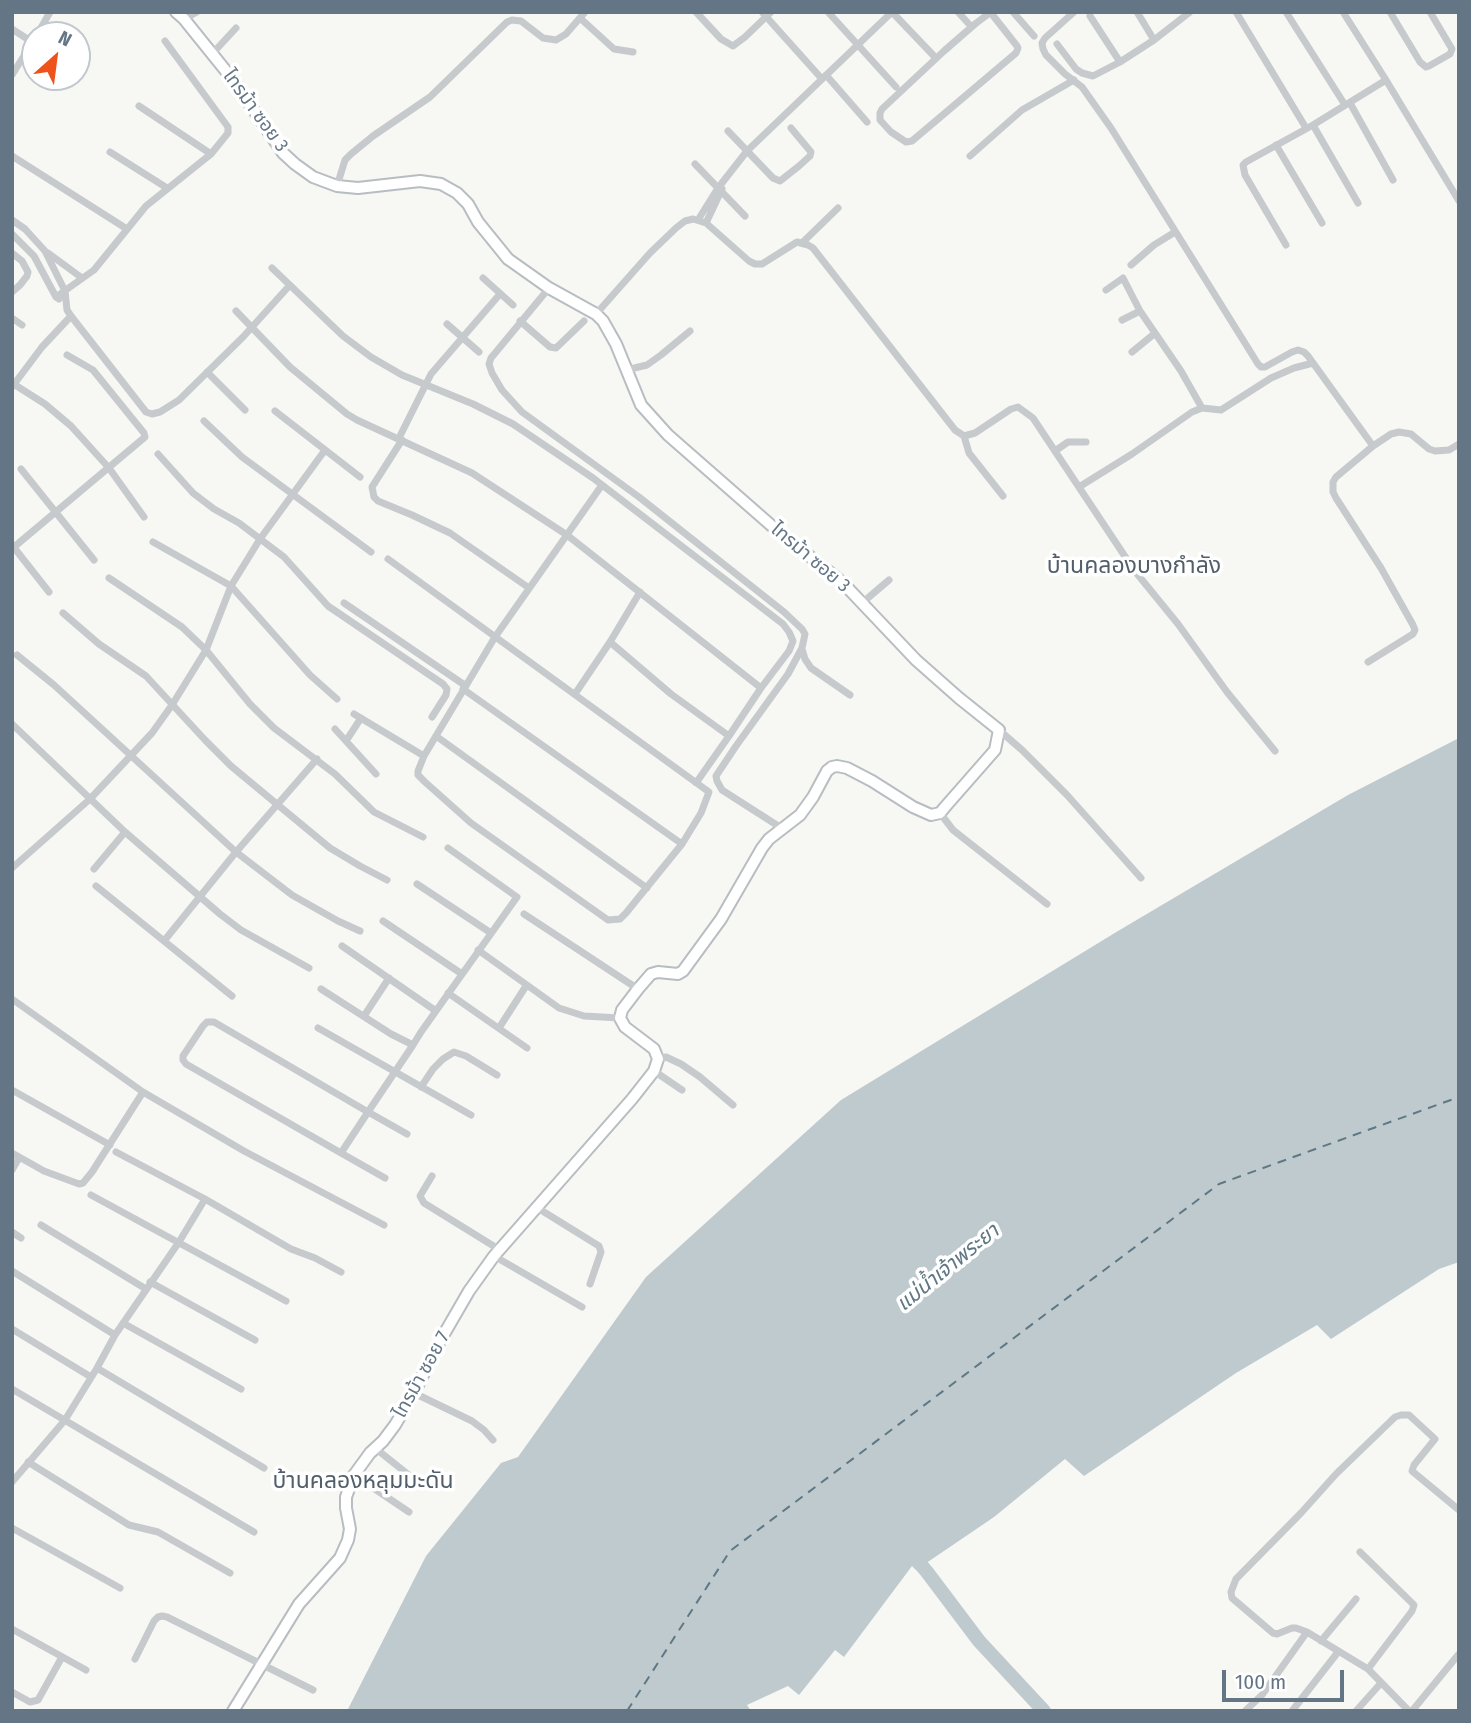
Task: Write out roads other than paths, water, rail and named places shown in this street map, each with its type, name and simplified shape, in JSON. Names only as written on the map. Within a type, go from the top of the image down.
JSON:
[{"type":"street","points":[[180,16],[197,12]]},
{"type":"street","points":[[696,12],[721,39],[733,46],[766,14],[867,122]]},
{"type":"street","points":[[828,12],[896,87]]},
{"type":"street","points":[[702,222],[747,151],[892,12],[933,55]]},
{"type":"street","points":[[958,12],[968,23]]},
{"type":"street","points":[[991,12],[1017,46],[1016,53],[912,141],[901,140],[883,125],[880,113],[891,100],[991,12]]},
{"type":"street","points":[[1013,12],[1034,36]]},
{"type":"street","points":[[1074,12],[1050,33],[1042,43],[1042,49],[1065,74],[1082,87],[1111,128],[1258,364],[1265,367],[1298,350],[1304,352],[1373,446]]},
{"type":"street","points":[[1137,12],[1154,40]]},
{"type":"street","points":[[1236,12],[1358,203]]},
{"type":"street","points":[[1286,12],[1393,180]]},
{"type":"street","points":[[1343,12],[1459,201]]},
{"type":"street","points":[[1390,12],[1420,62],[1429,66],[1450,54],[1452,49],[1430,12]]},
{"type":"street","points":[[1057,44],[1076,69],[1093,76],[1154,40],[1188,13]]},
{"type":"street","points":[[337,186],[345,160],[351,154],[430,97],[507,22],[521,21],[543,38],[556,40],[566,34],[583,15],[614,49],[633,52]]},
{"type":"street","name":"ไทรม้า ซอย 3","points":[[180,16],[234,81],[283,153],[313,177],[337,186],[358,188],[420,181],[441,184],[457,192],[508,259],[603,321],[616,344],[644,410],[668,435],[832,575],[916,660],[999,730]]},
{"type":"street","points":[[1090,16],[1120,62]]},
{"type":"street","points":[[212,54],[236,28]]},
{"type":"street","points":[[56,297],[94,270],[146,206],[211,154],[228,133],[228,127],[165,41]]},
{"type":"street","points":[[971,156],[1022,110],[1073,80]]},
{"type":"street","points":[[1286,245],[1242,168],[1246,162],[1310,127],[1386,80]]},
{"type":"street","points":[[139,106],[211,154]]},
{"type":"street","points":[[728,131],[776,181],[784,180],[810,156],[811,152],[791,128]]},
{"type":"street","points":[[1276,145],[1322,223]]},
{"type":"street","points":[[110,152],[167,187]]},
{"type":"street","points":[[12,156],[127,229]]},
{"type":"street","points":[[695,164],[722,187],[746,216]]},
{"type":"street","points":[[803,242],[838,208]]},
{"type":"street","points":[[596,314],[650,253],[685,221],[692,219],[702,222],[755,264],[762,264],[791,244],[803,242],[813,248],[955,430],[964,436],[969,453],[1003,496]]},
{"type":"street","points":[[12,220],[25,229],[45,251],[82,278]]},
{"type":"street","points":[[1131,265],[1154,245],[1175,232]]},
{"type":"street","points":[[12,234],[34,256],[56,297],[65,303]]},
{"type":"street","points":[[45,251],[65,292],[65,303],[71,316],[146,412],[152,414],[179,400],[290,285]]},
{"type":"street","points":[[12,253],[22,261],[28,272],[12,292]]},
{"type":"street","points":[[272,268],[343,336],[371,358],[402,375],[473,404],[513,424],[602,485],[783,624],[793,641],[789,651],[696,783]]},
{"type":"street","points":[[482,278],[513,305]]},
{"type":"street","points":[[1106,290],[1124,278],[1140,311],[1181,371],[1202,408]]},
{"type":"street","points":[[549,288],[491,358],[489,364],[502,390],[522,412],[639,497],[784,612],[805,634],[802,648],[788,674],[716,776],[722,790],[783,830]]},
{"type":"street","points":[[500,294],[431,374],[400,439],[372,487],[373,496],[378,501],[450,533],[529,588]]},
{"type":"street","points":[[236,311],[290,367],[347,414],[472,473],[567,535],[761,688]]},
{"type":"street","points":[[1122,320],[1140,311]]},
{"type":"street","points":[[71,316],[42,347],[13,385],[45,404],[71,426],[109,468],[144,517]]},
{"type":"street","points":[[12,318],[22,325]]},
{"type":"street","points":[[520,321],[550,347],[556,348],[584,321]]},
{"type":"street","points":[[447,324],[479,352]]},
{"type":"street","points":[[626,370],[647,365],[690,331]]},
{"type":"street","points":[[1132,352],[1154,334]]},
{"type":"street","points":[[49,592],[13,546],[145,437],[93,370],[67,355]]},
{"type":"street","points":[[1079,488],[1185,416],[1202,408],[1221,410],[1271,378],[1313,363]]},
{"type":"street","points":[[207,372],[244,410]]},
{"type":"street","points":[[964,436],[975,433],[1018,407],[1033,418],[1134,570],[1275,751]]},
{"type":"street","points":[[275,411],[360,477]]},
{"type":"street","points":[[204,421],[242,457],[371,552]]},
{"type":"street","points":[[1368,662],[1413,634],[1415,630],[1381,568],[1333,492],[1333,482],[1373,446],[1391,434],[1411,434],[1435,451],[1449,450],[1459,444]]},
{"type":"street","points":[[1055,451],[1068,442],[1086,442]]},
{"type":"street","points":[[12,855],[15,865],[90,799],[152,733],[206,650],[231,586],[260,539],[325,450]]},
{"type":"street","points":[[158,454],[193,493],[285,557],[328,606],[443,684],[447,690],[446,695],[432,717]]},
{"type":"street","points":[[21,469],[94,560]]},
{"type":"street","points":[[388,559],[495,637],[575,694],[709,792],[701,813],[682,844],[620,919],[608,920],[471,823],[418,775],[424,756],[495,637],[602,485]]},
{"type":"street","points":[[153,542],[231,586],[310,675],[337,699]]},
{"type":"street","points":[[109,578],[176,622],[206,650],[250,704],[274,728],[335,774],[374,812],[423,837]]},
{"type":"street","points":[[862,603],[889,580]]},
{"type":"street","points":[[575,694],[640,592]]},
{"type":"street","points":[[344,603],[682,844]]},
{"type":"street","points":[[63,613],[99,644],[143,673],[231,766],[330,848],[387,880]]},
{"type":"street","points":[[610,642],[671,694],[729,736]]},
{"type":"street","points":[[802,648],[811,668],[850,695]]},
{"type":"street","points":[[17,654],[236,852],[292,895],[360,931]]},
{"type":"street","points":[[354,714],[424,756]]},
{"type":"street","points":[[346,741],[361,718]]},
{"type":"street","points":[[12,724],[125,832],[199,897],[241,930],[309,968]]},
{"type":"street","points":[[335,729],[376,775]]},
{"type":"street","points":[[682,1090],[656,1065],[654,1049],[625,1027],[620,1018],[622,1010],[651,974],[678,974],[683,971],[721,919],[762,848],[805,808],[832,766],[847,768],[931,815],[940,813],[995,750],[999,730],[1060,788],[1141,878]]},
{"type":"street","points":[[436,736],[647,888]]},
{"type":"street","points":[[164,941],[236,852],[317,759]]},
{"type":"street","points":[[940,813],[953,830],[1047,904]]},
{"type":"street","points":[[94,869],[125,832]]},
{"type":"street","points":[[341,1153],[448,993],[517,897],[447,848]]},
{"type":"street","points":[[417,884],[491,933]]},
{"type":"street","points":[[96,886],[232,996]]},
{"type":"street","points":[[524,914],[638,989]]},
{"type":"street","points":[[383,921],[462,974]]},
{"type":"street","points":[[342,946],[436,1011]]},
{"type":"street","points":[[478,950],[554,1005],[584,1016],[620,1018]]},
{"type":"street","points":[[364,1016],[389,978]]},
{"type":"street","points":[[499,1028],[526,986]]},
{"type":"street","points":[[321,989],[413,1045]]},
{"type":"street","points":[[448,993],[527,1048]]},
{"type":"street","points":[[12,999],[143,1092],[244,1151],[384,1225]]},
{"type":"street","points":[[386,1178],[186,1064],[183,1056],[203,1026],[207,1022],[214,1022],[407,1134]]},
{"type":"street","points":[[318,1028],[471,1115]]},
{"type":"street","points":[[421,1087],[433,1069],[454,1052],[466,1056],[497,1075]]},
{"type":"street","points":[[656,1065],[666,1057],[681,1064],[733,1105]]},
{"type":"street","name":"ไทรม้า ซอย 7","points":[[233,1711],[299,1604],[340,1558],[348,1541],[350,1529],[346,1497],[354,1475],[395,1425],[470,1291],[497,1253],[606,1129],[656,1065]]},
{"type":"street","points":[[12,1090],[110,1145]]},
{"type":"street","points":[[12,1170],[16,1155],[44,1171],[79,1184],[83,1182],[143,1092]]},
{"type":"street","points":[[116,1152],[291,1249],[341,1272]]},
{"type":"street","points":[[432,1176],[420,1196],[424,1203],[582,1307]]},
{"type":"street","points":[[91,1195],[286,1301]]},
{"type":"street","points":[[12,1482],[65,1420],[115,1335],[205,1199]]},
{"type":"street","points":[[536,1207],[599,1246],[601,1252],[590,1284]]},
{"type":"street","points":[[41,1225],[148,1285],[255,1340]]},
{"type":"street","points":[[12,1232],[21,1238]]},
{"type":"street","points":[[12,1271],[115,1335]]},
{"type":"street","points":[[123,1323],[241,1389]]},
{"type":"street","points":[[12,1329],[92,1377]]},
{"type":"street","points":[[97,1368],[264,1468]]},
{"type":"street","points":[[12,1389],[254,1532]]},
{"type":"street","points":[[414,1393],[472,1421],[493,1440]]},
{"type":"street","points":[[1458,1655],[1411,1711],[1368,1669],[1307,1632],[1292,1628],[1273,1633],[1232,1598],[1231,1592],[1236,1579],[1336,1474],[1395,1417],[1409,1415],[1436,1439],[1412,1471],[1459,1510]]},
{"type":"street","points":[[374,1448],[415,1480]]},
{"type":"street","points":[[29,1462],[129,1525],[158,1532],[230,1573]]},
{"type":"street","points":[[354,1475],[409,1511]]},
{"type":"street","points":[[12,1528],[120,1588]]},
{"type":"street","points":[[1360,1552],[1414,1605],[1368,1669]]},
{"type":"street","points":[[1321,1641],[1356,1599]]},
{"type":"street","points":[[135,1659],[154,1622],[162,1616],[313,1690]]},
{"type":"street","points":[[12,1629],[86,1670]]},
{"type":"street","points":[[1245,1711],[1262,1695],[1307,1632]]},
{"type":"street","points":[[1292,1711],[1338,1652]]},
{"type":"street","points":[[12,1692],[30,1702],[38,1700],[62,1657]]},
{"type":"street","points":[[1356,1711],[1381,1683]]},
{"type":"water","name":"แม่น้ำเจ้าพระยา","points":[[1459,738],[1459,1262],[1439,1269],[1331,1339],[1317,1325],[1236,1373],[1084,1476],[1065,1459],[994,1517],[916,1570],[912,1566],[844,1657],[835,1650],[799,1695],[788,1686],[747,1705],[751,1711],[347,1711],[426,1556],[501,1463],[518,1457],[646,1277],[841,1100],[1348,795]]},
{"type":"waterway","points":[[910,1552],[979,1641],[1044,1711]]},
{"type":"district","name":"บ้านคลองบางกำลัง","points":[[1134,567]]},
{"type":"district","name":"บ้านคลองหลุมมะดัน","points":[[363,1482]]}]
